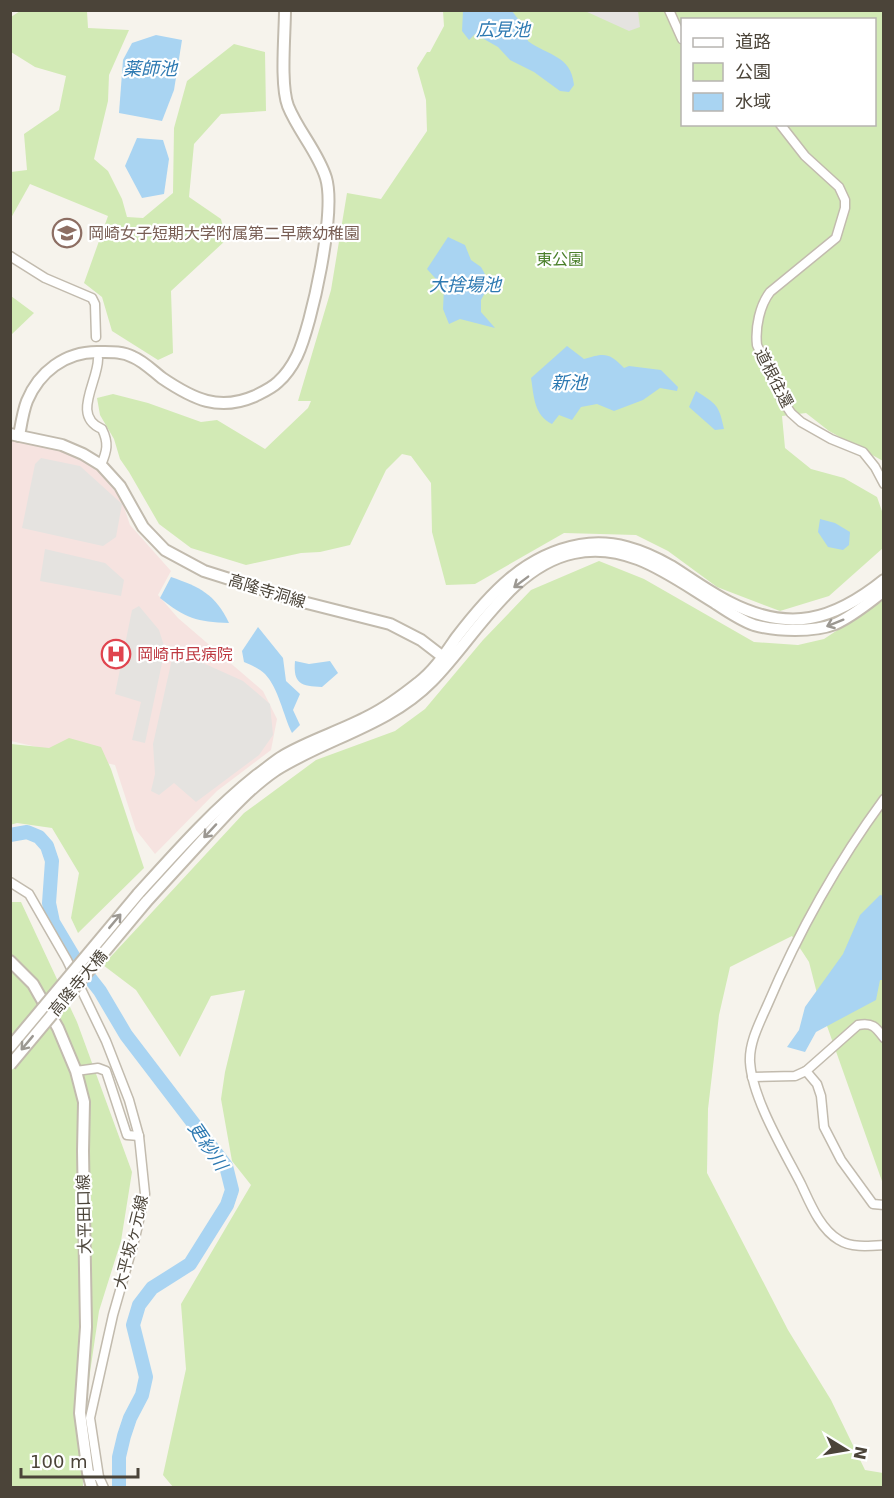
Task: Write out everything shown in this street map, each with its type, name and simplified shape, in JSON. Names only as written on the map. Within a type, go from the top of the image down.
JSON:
[{"type":"street","points":[[98,359],[87,398],[89,421],[92,425],[102,429],[107,439],[108,449],[101,465],[83,454],[48,442],[15,435],[27,401],[46,371],[72,355],[91,352],[120,352],[134,357],[188,394],[210,402],[232,404],[264,392],[277,383],[289,370],[297,355],[310,314],[326,231],[329,202],[326,178],[288,104],[284,68],[285,10]]},
{"type":"street","points":[[669,10],[681,37]]},
{"type":"street","name":"道根往還","points":[[782,126],[805,156],[838,187],[845,200],[842,222],[836,238],[765,299],[756,345],[776,388],[792,413],[801,422],[831,439],[863,452],[875,466],[884,484]]},
{"type":"street","points":[[10,256],[45,278],[92,298],[95,304],[96,337]]},
{"type":"street","name":"高隆寺洞線","points":[[101,465],[120,486],[143,527],[165,550],[204,571],[299,601],[390,624],[422,640],[446,660]]},
{"type":"street","points":[[446,660],[478,610],[502,583],[523,567],[542,557],[563,548],[584,544],[602,543],[626,546],[650,554],[727,602],[766,617],[794,621],[820,616],[845,607],[884,580]]},
{"type":"street","points":[[142,898],[229,797],[280,758],[311,740],[368,717],[396,701],[446,660],[511,589],[553,560],[574,553],[599,550],[617,552],[641,559],[730,613],[753,624],[775,630],[817,629],[833,625],[854,614],[884,591]]},
{"type":"street","points":[[884,799],[843,858],[790,955],[753,1038],[750,1060],[752,1077],[767,1116],[811,1205],[828,1231],[840,1242],[863,1246],[884,1245]]},
{"type":"street","name":"大平坂ヶ元線","points":[[10,882],[29,894],[67,960],[106,1041],[140,1136],[145,1194],[113,1315],[90,1418],[99,1477],[104,1488]]},
{"type":"street","name":"高隆寺大橋","points":[[10,1047],[142,898]]},
{"type":"street","name":"高隆寺大橋","points":[[10,1065],[142,898]]},
{"type":"street","name":"大平田口線","points":[[10,961],[33,984],[58,1028],[76,1071],[84,1102],[86,1327],[80,1413],[92,1488]]},
{"type":"street","points":[[752,1077],[795,1076],[806,1071],[858,1026],[867,1023],[877,1027],[884,1038]]},
{"type":"street","points":[[76,1071],[98,1068],[106,1071],[128,1135],[140,1136]]},
{"type":"street","points":[[806,1071],[817,1084],[821,1096],[824,1127],[841,1160],[873,1204],[884,1205]]},
{"type":"street","points":[[88,1473],[99,1477]]},
{"type":"shaded area","points":[[585,11],[638,11],[640,27],[629,31]]},
{"type":"shaded area","name":"岡崎市民病院","points":[[11,438],[54,447],[94,467],[121,498],[130,525],[171,571],[158,595],[178,618],[263,691],[277,719],[271,750],[217,791],[155,854],[136,830],[115,765],[11,741]]},
{"type":"shaded area","points":[[41,458],[80,466],[122,504],[116,537],[103,546],[22,528],[35,464]]},
{"type":"shaded area","points":[[45,549],[105,563],[124,580],[121,596],[40,581]]},
{"type":"shaded area","points":[[139,606],[159,630],[165,649],[145,743],[132,740],[141,702],[115,694],[132,610]]},
{"type":"shaded area","points":[[174,650],[243,681],[270,704],[273,735],[259,755],[196,802],[174,783],[159,795],[151,791],[155,774],[153,744]]},
{"type":"green space","points":[[20,11],[87,11],[88,28],[129,30],[109,75],[108,101],[94,159],[108,171],[122,199],[127,217],[143,218],[173,193],[174,128],[187,81],[234,44],[265,52],[266,111],[221,114],[194,144],[189,197],[221,219],[226,240],[171,291],[173,353],[158,360],[112,331],[102,297],[84,283],[108,216],[30,184],[11,218],[11,172],[27,170],[24,134],[59,110],[66,76],[35,67],[11,52],[11,17]]},
{"type":"green space","name":"東公園","points":[[443,11],[883,11],[883,461],[829,431],[806,413],[782,416],[785,448],[811,469],[844,478],[877,497],[883,514],[883,548],[829,596],[780,611],[717,587],[668,551],[636,535],[564,533],[475,584],[446,585],[432,532],[431,483],[411,456],[402,454],[386,470],[350,545],[246,565],[191,548],[159,524],[120,459],[114,439],[100,415],[97,398],[113,394],[148,403],[201,422],[217,420],[265,449],[308,408],[311,401],[298,401],[331,290],[347,193],[381,199],[427,131],[426,100],[417,68],[427,52],[430,52],[444,26]]},
{"type":"green space","points":[[11,296],[34,313],[11,335]]},
{"type":"green space","points":[[599,561],[644,579],[754,642],[798,645],[824,639],[883,600],[883,1184],[821,1009],[809,962],[792,936],[730,967],[719,1015],[708,1109],[707,1173],[788,1330],[831,1400],[865,1470],[883,1473],[883,1487],[173,1487],[163,1475],[186,1369],[181,1304],[251,1185],[232,1161],[221,1099],[225,1072],[245,990],[211,996],[180,1057],[136,990],[103,965],[244,813],[316,760],[395,731],[425,709],[483,640],[531,590]]},
{"type":"green space","points":[[69,738],[101,747],[111,769],[144,868],[78,933],[71,918],[79,873],[52,828],[17,823],[10,825],[11,744],[49,748]]},
{"type":"green space","points":[[10,902],[21,902],[77,1022],[132,1172],[121,1241],[99,1311],[82,1427],[83,1487],[11,1488]]},
{"type":"water","name":"広見池","points":[[463,11],[512,11],[525,28],[528,41],[557,57],[568,68],[574,85],[569,92],[560,91],[534,72],[510,60],[498,47],[475,34],[469,40],[462,31]]},
{"type":"water","name":"薬師池","points":[[156,35],[182,40],[174,90],[162,121],[119,113],[123,60],[132,43]]},
{"type":"water","points":[[137,138],[163,140],[169,159],[164,194],[142,198],[125,166]]},
{"type":"water","name":"大捨場池","points":[[448,237],[465,245],[471,260],[481,267],[490,283],[481,300],[481,312],[495,328],[460,319],[449,324],[443,309],[444,288],[427,269]]},
{"type":"water","name":"新池","points":[[567,346],[584,359],[606,355],[624,368],[629,366],[661,370],[678,387],[677,391],[660,388],[643,400],[614,411],[597,404],[581,407],[572,420],[559,415],[552,424],[538,410],[531,378]]},
{"type":"water","points":[[696,391],[716,406],[724,429],[715,430],[689,407]]},
{"type":"water","points":[[820,519],[835,523],[850,532],[849,545],[843,550],[828,547],[818,532]]},
{"type":"water","points":[[171,577],[206,593],[218,605],[229,623],[192,618],[160,598]]},
{"type":"water","points":[[258,627],[283,658],[286,681],[300,694],[293,710],[300,725],[292,733],[270,680],[261,670],[244,662],[242,651]]},
{"type":"water","points":[[295,661],[309,664],[330,661],[338,673],[322,687],[309,686],[297,679]]},
{"type":"water","points":[[880,895],[884,896],[884,980],[880,980],[876,1000],[816,1032],[805,1052],[787,1047],[799,1030],[805,1007],[843,954],[860,915]]},
{"type":"waterway","name":"更紗川","points":[[10,835],[27,832],[39,837],[47,846],[52,861],[49,903],[53,922],[75,959],[100,991],[126,1035],[226,1166],[232,1190],[227,1205],[190,1264],[152,1288],[139,1305],[133,1325],[146,1377],[142,1395],[124,1436],[119,1457],[119,1488]]},
{"type":"place","name":"岡崎女子短期大学附属第二早蕨幼稚園","points":[[67,233]]},
{"type":"place","name":"岡崎市民病院","points":[[116,654]]}]
